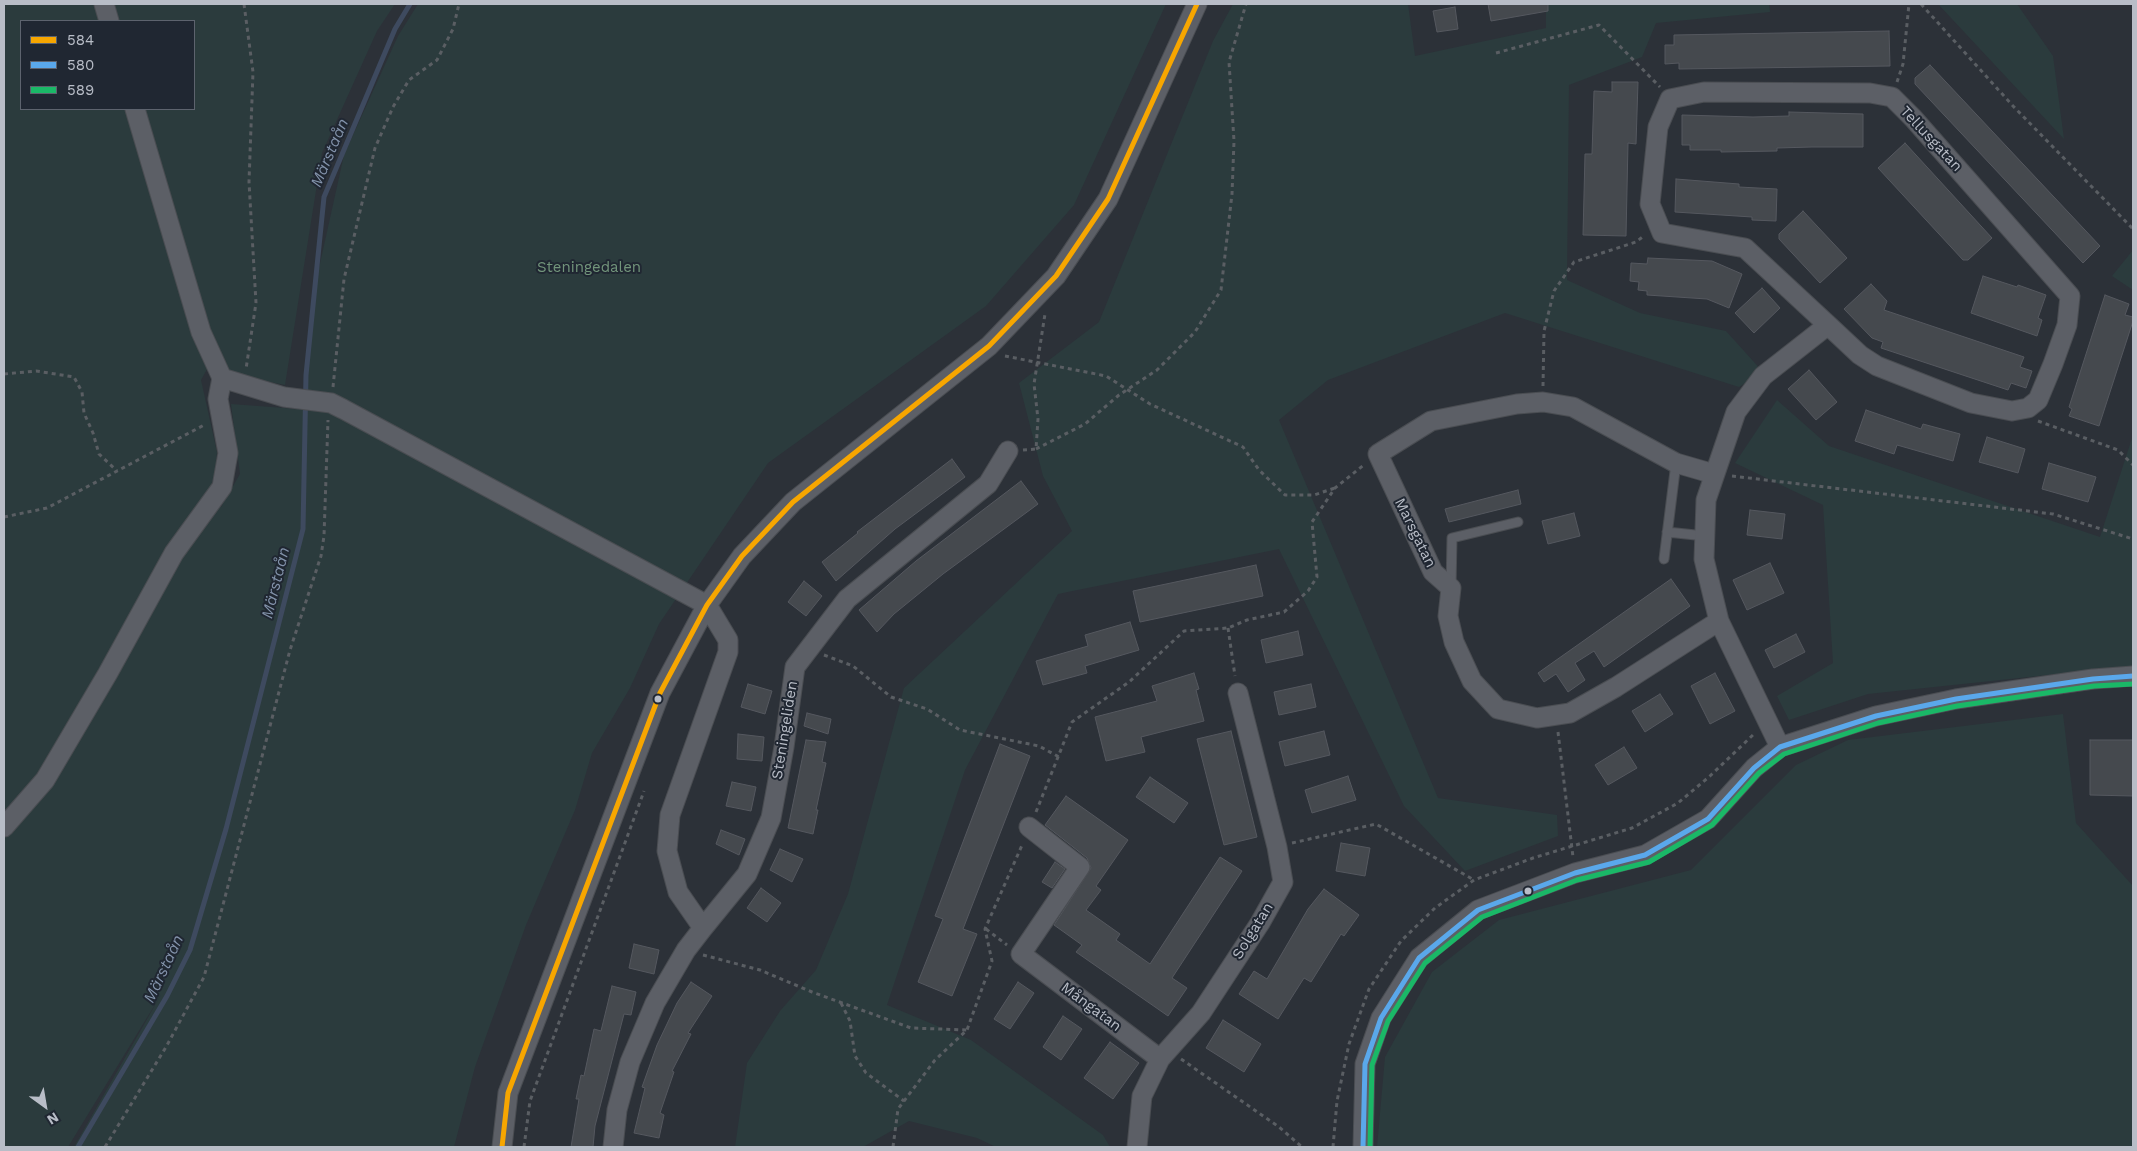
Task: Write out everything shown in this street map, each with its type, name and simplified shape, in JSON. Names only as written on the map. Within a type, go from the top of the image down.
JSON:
[{"type":"street","points":[[104,4],[109,20]]},
{"type":"street","points":[[502,1147],[508,1093],[660,693],[707,605],[742,556],[794,502],[988,346],[1056,276],[1108,199],[1196,4]]},
{"type":"street","name":"Tellusgatan","points":[[1670,99],[1704,92],[1870,94],[1892,97],[1920,125],[2062,284],[2070,296],[2067,324],[2038,400],[2028,408],[2012,411]]},
{"type":"street","points":[[1670,99],[1658,127],[1650,204],[1662,233],[1744,248],[1860,355],[1877,366],[1971,403],[2012,411]]},
{"type":"street","points":[[135,110],[201,332],[229,381],[284,396],[329,403],[707,605],[728,640],[728,652],[670,815],[667,851],[678,892],[703,928]]},
{"type":"street","points":[[1780,748],[1719,621],[1704,559],[1706,500],[1736,412],[1763,376],[1828,325]]},
{"type":"street","points":[[4,827],[45,780],[108,673],[174,552],[222,487],[228,453],[218,399],[229,381]]},
{"type":"street","points":[[1378,454],[1431,420],[1517,404],[1543,402],[1573,407],[1676,463],[1714,474]]},
{"type":"street","name":"Steningeliden","points":[[613,1147],[617,1110],[630,1062],[655,1003],[686,950],[747,874],[771,818],[784,747],[795,667],[847,599],[988,484],[1008,451]]},
{"type":"street","name":"Marsgatan","points":[[1378,454],[1432,572],[1451,588]]},
{"type":"street","points":[[1451,588],[1448,616],[1454,642],[1472,681],[1498,709],[1537,718],[1570,713],[1616,687],[1719,621]]},
{"type":"street","points":[[1363,1147],[1365,1064],[1381,1018],[1419,958],[1478,910],[1575,873],[1645,855],[1708,819],[1754,768],[1780,748],[1876,716],[1947,701],[2093,679],[2133,676]]},
{"type":"street","name":"Solgatan","points":[[1137,1147],[1142,1096],[1165,1055],[1200,1013],[1260,923],[1283,882],[1277,847],[1238,693]]},
{"type":"street","points":[[1021,954],[1080,867],[1029,827]]},
{"type":"street","name":"Mångatan","points":[[1021,954],[1165,1055]]},
{"type":"lane","points":[[1664,559],[1676,463]]},
{"type":"lane","points":[[1451,588],[1452,538],[1518,522]]},
{"type":"lane","points":[[1667,532],[1705,536]]},
{"type":"path","points":[[229,381],[246,368],[256,303],[249,182],[253,72],[244,4]]},
{"type":"path","points":[[105,1147],[166,1047],[204,977],[290,650],[321,556],[324,536],[329,403],[344,279],[375,148],[393,108],[409,80],[437,60],[454,29],[459,4]]},
{"type":"path","points":[[1008,451],[1036,449],[1085,424],[1127,389],[1157,370],[1196,332],[1221,290],[1232,194],[1234,141],[1229,62],[1246,4]]},
{"type":"path","points":[[1892,97],[1903,64],[1909,4]]},
{"type":"path","points":[[1921,4],[2013,106],[2133,229]]},
{"type":"path","points":[[1496,53],[1599,25],[1670,99]]},
{"type":"path","points":[[1543,402],[1544,331],[1554,291],[1574,262],[1636,242],[1658,225]]},
{"type":"path","points":[[1036,449],[1038,419],[1034,384],[1045,311],[1038,317]]},
{"type":"path","points":[[1008,349],[1002,355],[1106,376],[1150,404],[1243,447],[1259,470],[1285,495],[1314,495],[1335,488]]},
{"type":"path","points":[[4,374],[36,371],[74,377],[82,392],[84,413],[93,433],[98,454],[117,471]]},
{"type":"path","points":[[2012,411],[2118,450],[2133,465]]},
{"type":"path","points":[[4,517],[46,508],[216,418],[220,414]]},
{"type":"path","points":[[893,1147],[898,1109],[936,1060],[967,1030],[992,961],[985,929],[1059,757],[1072,722],[1130,682],[1184,631],[1228,628],[1247,620],[1284,612],[1308,591],[1317,577],[1312,522],[1335,488],[1378,454]]},
{"type":"path","points":[[1714,474],[2053,514],[2133,539]]},
{"type":"path","points":[[1228,628],[1238,693]]},
{"type":"path","points":[[808,648],[852,666],[891,697],[927,709],[960,730],[1039,746],[1059,757]]},
{"type":"path","points":[[1556,715],[1575,873]]},
{"type":"path","points":[[524,1147],[530,1101],[645,786]]},
{"type":"path","points":[[1277,847],[1376,824],[1474,880]]},
{"type":"path","points":[[985,929],[1021,954]]},
{"type":"path","points":[[686,950],[760,970],[841,1003],[911,1028],[967,1030]]},
{"type":"path","points":[[841,1003],[850,1021],[855,1056],[866,1073],[904,1101]]},
{"type":"path","points":[[1165,1055],[1278,1127],[1302,1147]]},
{"type":"green space","name":"Steningedalen","points":[[4,4],[395,4],[377,31],[322,153],[285,385],[230,374],[216,353],[201,380],[217,452],[215,475],[207,497],[221,507],[240,474],[231,404],[325,411],[306,392],[313,295],[344,155],[398,36],[418,4],[1166,4],[1074,205],[986,306],[768,463],[659,624],[630,688],[592,753],[575,810],[526,925],[475,1067],[454,1147],[74,1147],[162,993],[68,1147],[4,1147]]},
{"type":"green space","points":[[1233,4],[1408,4],[1415,56],[1546,28],[1546,4],[1769,4],[1770,12],[1656,23],[1642,57],[1569,85],[1567,280],[1640,313],[1726,331],[1763,372],[1739,387],[1505,313],[1328,380],[1279,420],[1438,798],[1557,815],[1558,836],[1465,871],[1404,806],[1279,549],[1058,594],[965,770],[887,1005],[971,1040],[1103,1135],[1110,1147],[996,1147],[977,1138],[909,1121],[863,1147],[735,1147],[747,1063],[780,1011],[816,970],[848,894],[904,688],[1072,531],[1043,476],[1019,383],[1099,322],[1213,41]]},
{"type":"green space","points":[[1938,4],[2017,4],[2053,56],[2064,139]]},
{"type":"green space","points":[[2133,250],[2133,290],[2112,276]]},
{"type":"green space","points":[[1777,400],[1829,446],[2100,537],[2133,435],[2133,666],[1868,694],[1789,720],[1777,696],[1833,663],[1823,505],[1735,463]]},
{"type":"green space","points":[[2063,714],[2076,823],[2133,886],[2133,1147],[1377,1147],[1385,1057],[1432,972],[1499,920],[1691,870],[1796,765],[1848,740]]},
{"type":"building","points":[[1488,4],[1548,4],[1548,11],[1491,21]]},
{"type":"building","points":[[1455,7],[1458,29],[1437,32],[1433,11]]},
{"type":"building","points":[[1889,31],[1890,66],[1679,69],[1679,63],[1665,64],[1665,45],[1674,45],[1674,35]]},
{"type":"building","points":[[1930,65],[2100,246],[2083,263],[1915,84],[1915,78]]},
{"type":"building","points":[[1612,82],[1638,82],[1636,144],[1628,143],[1626,236],[1583,235],[1585,154],[1592,154],[1594,91],[1612,92]]},
{"type":"building","points":[[1789,112],[1863,114],[1863,147],[1777,148],[1777,151],[1721,152],[1721,150],[1690,150],[1690,145],[1682,145],[1682,115],[1789,116]]},
{"type":"building","points":[[1905,143],[1992,238],[1968,260],[1963,260],[1878,168]]},
{"type":"building","points":[[1676,179],[1739,184],[1739,187],[1777,189],[1776,221],[1752,220],[1752,217],[1675,212]]},
{"type":"building","points":[[1803,211],[1847,258],[1820,283],[1779,239],[1779,234]]},
{"type":"building","points":[[1648,258],[1712,261],[1742,274],[1729,308],[1707,299],[1647,295],[1647,291],[1638,290],[1639,282],[1630,281],[1631,263],[1647,264]]},
{"type":"building","points":[[1983,276],[2046,295],[2038,318],[2042,320],[2037,336],[1971,313]]},
{"type":"building","points":[[1871,284],[1887,301],[1884,310],[2024,357],[2020,367],[2032,371],[2026,388],[2011,383],[2008,390],[1881,348],[1883,342],[1872,338],[1844,309]]},
{"type":"building","points":[[1762,288],[1780,308],[1754,333],[1735,313]]},
{"type":"building","points":[[2105,295],[2129,304],[2125,315],[2133,317],[2133,321],[2099,426],[2069,416],[2072,409],[2069,407]]},
{"type":"building","points":[[1809,370],[1837,402],[1816,420],[1788,389]]},
{"type":"building","points":[[1866,410],[1921,429],[1923,424],[1960,434],[1953,461],[1897,445],[1894,454],[1855,441]]},
{"type":"building","points":[[1987,437],[2025,449],[2018,473],[1979,462]]},
{"type":"building","points":[[952,459],[965,477],[895,529],[836,581],[822,562],[857,532]]},
{"type":"building","points":[[2049,463],[2096,477],[2088,502],[2042,489]]},
{"type":"building","points":[[1021,481],[1038,504],[943,574],[894,614],[877,632],[859,610],[916,561]]},
{"type":"building","points":[[1518,490],[1521,504],[1449,522],[1445,509]]},
{"type":"building","points":[[1750,510],[1785,514],[1782,539],[1747,535]]},
{"type":"building","points":[[1574,513],[1580,536],[1548,544],[1542,521]]},
{"type":"building","points":[[1770,563],[1784,593],[1747,610],[1733,580]]},
{"type":"building","points":[[1256,565],[1263,596],[1140,622],[1133,591]]},
{"type":"building","points":[[1671,579],[1690,606],[1604,667],[1594,651],[1575,663],[1585,680],[1568,692],[1556,674],[1544,682],[1538,673]]},
{"type":"building","points":[[804,581],[822,596],[806,616],[788,602]]},
{"type":"building","points":[[1130,622],[1139,650],[1085,666],[1087,673],[1043,685],[1036,661],[1088,646],[1085,635]]},
{"type":"building","points":[[1298,631],[1303,655],[1266,663],[1261,640]]},
{"type":"building","points":[[1796,634],[1805,652],[1774,668],[1765,650]]},
{"type":"building","points":[[1194,673],[1199,689],[1196,690],[1204,721],[1141,737],[1145,752],[1106,761],[1095,717],[1157,701],[1152,686]]},
{"type":"building","points":[[1715,673],[1735,711],[1710,724],[1691,686]]},
{"type":"building","points":[[748,684],[772,691],[765,714],[741,707]]},
{"type":"building","points":[[1311,684],[1316,707],[1279,715],[1274,692]]},
{"type":"building","points":[[1660,694],[1673,714],[1645,732],[1632,711]]},
{"type":"building","points":[[807,713],[831,719],[828,734],[804,726]]},
{"type":"building","points":[[1231,731],[1257,837],[1224,845],[1197,739]]},
{"type":"building","points":[[1324,731],[1330,755],[1285,766],[1279,742]]},
{"type":"building","points":[[738,734],[764,737],[762,761],[737,759]]},
{"type":"building","points":[[806,740],[826,742],[822,762],[826,763],[813,834],[788,828]]},
{"type":"building","points":[[2090,740],[2133,740],[2133,796],[2090,795]]},
{"type":"building","points":[[1000,744],[1030,756],[963,929],[977,934],[952,996],[918,982],[943,919],[935,916]]},
{"type":"building","points":[[1624,747],[1637,768],[1608,785],[1595,765]]},
{"type":"building","points":[[1348,776],[1356,800],[1312,813],[1305,790]]},
{"type":"building","points":[[1150,777],[1188,803],[1174,823],[1136,797]]},
{"type":"building","points":[[732,782],[756,787],[751,811],[726,806]]},
{"type":"building","points":[[1066,796],[1128,840],[1096,886],[1101,890],[1086,910],[1120,934],[1116,940],[1150,964],[1220,857],[1242,871],[1172,978],[1187,988],[1168,1016],[1076,952],[1082,945],[1054,925],[1091,868],[1087,858],[1045,825]]},
{"type":"building","points":[[721,830],[745,839],[739,855],[716,844]]},
{"type":"building","points":[[1341,843],[1370,848],[1365,876],[1336,871]]},
{"type":"building","points":[[780,849],[803,859],[792,882],[770,870]]},
{"type":"building","points":[[1055,862],[1065,869],[1052,888],[1042,882]]},
{"type":"building","points":[[761,888],[781,903],[767,922],[747,908]]},
{"type":"building","points":[[1324,889],[1359,915],[1344,936],[1341,934],[1311,982],[1304,978],[1278,1019],[1239,994],[1254,971],[1267,979],[1308,909]]},
{"type":"building","points":[[634,944],[659,950],[654,974],[629,968]]},
{"type":"building","points":[[691,982],[712,996],[688,1033],[691,1034],[672,1071],[674,1072],[660,1113],[664,1115],[659,1138],[634,1133],[645,1088],[642,1087],[657,1045],[677,1003]]},
{"type":"building","points":[[1018,982],[1034,993],[1010,1029],[994,1019]]},
{"type":"building","points":[[612,986],[636,992],[631,1015],[624,1014],[595,1126],[593,1147],[571,1147],[579,1099],[576,1099],[581,1075],[584,1076],[594,1029],[601,1031]]},
{"type":"building","points":[[1063,1016],[1082,1029],[1061,1060],[1043,1047]]},
{"type":"building","points":[[1223,1020],[1261,1044],[1244,1072],[1206,1048]]},
{"type":"building","points":[[1110,1042],[1139,1063],[1113,1099],[1084,1078]]},
{"type":"waterway","name":"Märstaån","points":[[78,1147],[167,996],[190,950],[226,829],[303,529],[306,375],[324,197],[395,29],[410,4]]},
{"type":"transit line","name":"584","points":[[502,1147],[508,1093],[660,693],[707,605],[742,556],[793,502],[989,346],[1056,276],[1108,199],[1197,4]]},
{"type":"transit line","name":"580","points":[[1363,1147],[1365,1064],[1381,1018],[1419,958],[1478,910],[1575,873],[1645,855],[1708,819],[1754,768],[1780,747],[1876,716],[1956,699],[2093,679],[2133,676]]},
{"type":"transit line","name":"589","points":[[1370,1147],[1372,1065],[1388,1021],[1425,963],[1482,917],[1577,880],[1649,862],[1712,825],[1759,773],[1784,754],[1878,723],[1957,706],[2094,686],[2133,684]]}]
